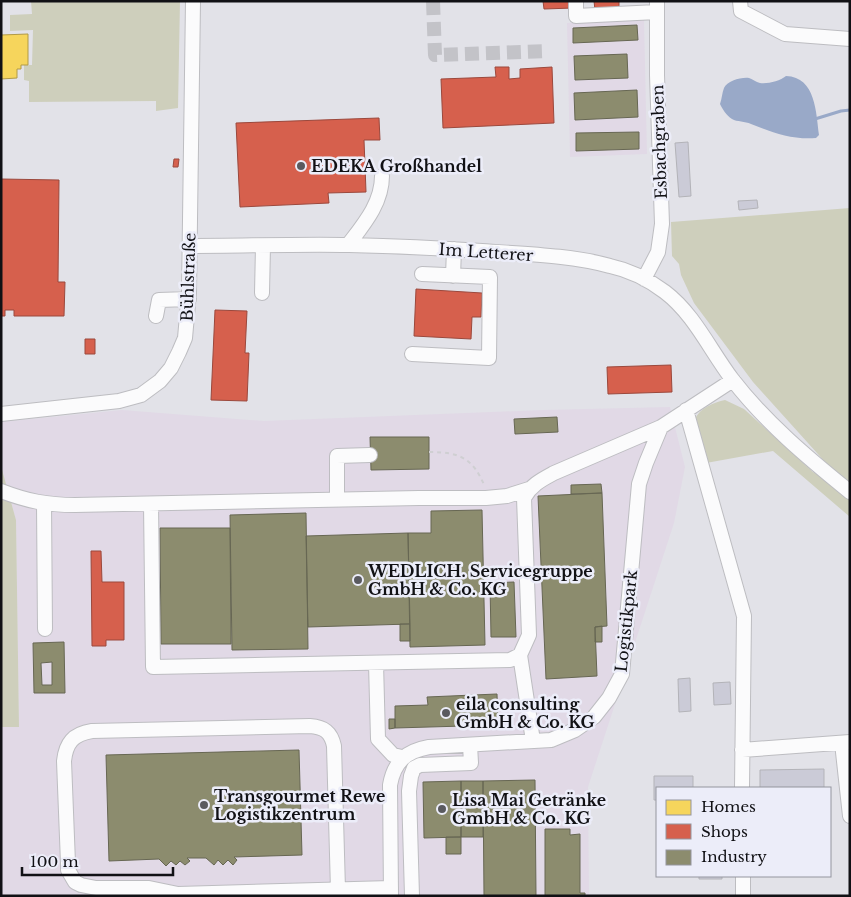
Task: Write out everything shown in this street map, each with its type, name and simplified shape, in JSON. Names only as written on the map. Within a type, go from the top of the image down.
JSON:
[{"type":"street","name":"Bühlstraße","points":[[1,414],[119,401],[141,395],[160,381],[179,352],[185,338],[188,299],[193,1]]},
{"type":"street","points":[[576,1],[576,16],[635,13],[657,6]]},
{"type":"street","points":[[622,1],[635,13]]},
{"type":"street","points":[[740,1],[741,11],[785,34],[850,39]]},
{"type":"street","name":"Esbachgraben","points":[[644,278],[658,252],[662,224],[657,75],[657,6]]},
{"type":"street","points":[[348,245],[375,206],[382,190],[382,176]]},
{"type":"street","name":"Im Letterer","points":[[189,246],[348,245],[454,250],[526,254],[610,266],[644,278],[676,302],[693,322],[733,380]]},
{"type":"street","points":[[262,293],[263,246]]},
{"type":"street","points":[[453,276],[454,250]]},
{"type":"street","points":[[412,354],[489,358],[490,277],[422,274]]},
{"type":"street","points":[[156,316],[159,300],[188,299]]},
{"type":"street","points":[[151,504],[153,667],[510,660],[520,654],[529,636],[524,498],[529,489],[538,481],[554,473],[661,427],[733,380],[775,428],[850,492]]},
{"type":"street","points":[[686,410],[744,616],[742,787]]},
{"type":"street","name":"Logistikpark","points":[[402,757],[416,750],[429,747],[551,740],[575,730],[594,717],[609,698],[622,674],[639,484],[661,427]]},
{"type":"street","points":[[337,500],[338,456],[370,455]]},
{"type":"street","points":[[1,491],[44,504],[151,504],[491,498],[507,496],[529,489]]},
{"type":"street","points":[[44,504],[44,629]]},
{"type":"street","points":[[520,654],[533,741]]},
{"type":"street","points":[[338,890],[334,746],[330,734],[326,730],[310,726],[92,731],[78,734],[67,745],[64,761],[68,862],[71,877],[81,885],[96,888],[150,888],[178,894],[338,890],[391,892],[390,785],[394,769],[402,757],[393,755],[378,739],[376,663]]},
{"type":"street","points":[[742,750],[846,742],[850,816]]},
{"type":"street","points":[[412,896],[409,822],[411,776],[414,768],[420,765],[471,763],[470,745]]},
{"type":"street","points":[[742,877],[743,896]]},
{"type":"path","points":[[429,452],[462,456],[480,473],[491,498]]},
{"type":"shaded area","points":[[644,20],[647,154],[570,157],[567,23]]},
{"type":"shaded area","points":[[670,407],[685,467],[674,523],[588,787],[589,896],[1,896],[1,727],[19,727],[16,520],[1,466],[1,422],[122,410],[264,421]]},
{"type":"green space","points":[[31,1],[180,1],[178,108],[156,111],[156,101],[29,102],[29,81],[24,80],[24,65],[32,65],[33,30],[10,31],[10,15],[32,14]]},
{"type":"green space","points":[[850,208],[850,483],[826,463],[753,382],[694,303],[681,275],[679,264],[672,256],[671,222]]},
{"type":"green space","points":[[725,400],[744,409],[813,472],[850,499],[850,517],[773,451],[706,463],[695,419],[707,406]]},
{"type":"green space","points":[[1,466],[16,520],[19,727],[1,727]]},
{"type":"water","points":[[786,76],[796,78],[809,89],[817,117],[819,135],[816,138],[790,137],[734,120],[726,114],[720,104],[724,88],[728,83],[735,80],[749,78],[760,83],[767,83],[777,81]]},
{"type":"building: Homes","points":[[28,34],[28,65],[21,65],[21,69],[17,69],[17,78],[1,79],[1,35]]},
{"type":"building: Shops","points":[[543,1],[573,1],[573,8],[544,9]]},
{"type":"building: Shops","points":[[594,1],[619,1],[619,9],[595,10]]},
{"type":"building: Shops","points":[[495,67],[509,67],[509,79],[520,78],[520,69],[552,67],[554,123],[443,128],[441,79],[496,77]]},
{"type":"building: Shops","name":"EDEKA Großhandel","points":[[379,118],[380,140],[364,140],[366,192],[328,193],[329,203],[240,207],[236,123]]},
{"type":"building: Shops","points":[[174,159],[179,159],[178,167],[173,167]]},
{"type":"building: Shops","points":[[1,179],[59,180],[58,282],[65,282],[64,316],[14,316],[14,310],[5,310],[5,316],[1,316]]},
{"type":"building: Shops","points":[[416,289],[482,293],[481,317],[472,317],[471,339],[414,336]]},
{"type":"building: Shops","points":[[215,310],[247,311],[245,353],[249,353],[247,401],[211,400]]},
{"type":"building: Shops","points":[[85,339],[95,339],[95,354],[85,354]]},
{"type":"building: Shops","points":[[671,365],[672,392],[608,394],[607,367]]},
{"type":"building: Shops","points":[[91,551],[101,551],[102,582],[124,582],[124,640],[106,640],[106,646],[92,646]]},
{"type":"building: Industry","points":[[637,25],[638,40],[573,43],[573,28]]},
{"type":"building: Industry","points":[[627,54],[628,78],[575,80],[574,56]]},
{"type":"building: Industry","points":[[637,90],[638,117],[575,120],[574,93]]},
{"type":"building: Industry","points":[[639,132],[639,149],[576,151],[576,133]]},
{"type":"building: Industry","points":[[557,417],[558,432],[515,434],[514,419]]},
{"type":"building: Industry","points":[[370,437],[429,437],[429,469],[371,470]]},
{"type":"building: Industry","points":[[601,484],[602,493],[571,494],[571,485]]},
{"type":"building: Industry","points":[[602,493],[607,626],[595,627],[597,676],[546,679],[538,496]]},
{"type":"building: Industry","points":[[482,510],[485,645],[410,647],[408,533],[431,533],[431,511]]},
{"type":"building: Industry","points":[[306,513],[308,649],[232,650],[230,515]]},
{"type":"building: Industry","points":[[160,528],[230,528],[231,644],[161,644]]},
{"type":"building: Industry","name":"WEDLICH. Servicegruppe GmbH & Co. KG","points":[[408,533],[410,624],[308,627],[306,536]]},
{"type":"building: Industry","points":[[514,582],[516,637],[491,637],[490,583]]},
{"type":"building: Industry","points":[[400,624],[410,624],[410,641],[400,641]]},
{"type":"building: Industry","points":[[602,626],[602,642],[595,642],[595,627]]},
{"type":"building: Industry","points":[[64,642],[65,693],[34,693],[33,643]],"holes":[[[52,662],[52,685],[42,685],[41,663]]]},
{"type":"building: Industry","name":"eila consulting GmbH & Co. KG","points":[[497,694],[498,725],[395,728],[395,706],[428,705],[427,697]]},
{"type":"building: Industry","points":[[389,719],[395,719],[395,728],[389,729]]},
{"type":"building: Industry","name":"Transgourmet Rewe Logistikzentrum","points":[[299,750],[302,855],[234,857],[237,860],[233,865],[228,860],[223,865],[218,860],[214,865],[206,858],[187,858],[190,861],[185,865],[180,861],[176,865],[171,861],[166,866],[159,859],[109,861],[106,755]]},
{"type":"building: Industry","points":[[535,780],[536,896],[484,896],[483,781]]},
{"type":"building: Industry","name":"Lisa Mai Getränke GmbH & Co. KG","points":[[461,781],[461,837],[424,838],[423,782]]},
{"type":"building: Industry","points":[[461,781],[483,781],[483,837],[461,837]]},
{"type":"building: Industry","points":[[545,829],[570,829],[570,835],[580,834],[580,893],[585,893],[585,896],[545,896]]},
{"type":"building: Industry","points":[[446,837],[461,837],[461,854],[446,854]]},
{"type":"building: Other","points":[[688,142],[691,196],[679,197],[675,143]]},
{"type":"building: Other","points":[[757,200],[758,208],[739,210],[738,201]]},
{"type":"building: Other","points":[[690,678],[691,711],[679,712],[678,679]]},
{"type":"building: Other","points":[[730,682],[731,704],[714,705],[713,683]]},
{"type":"building: Other","points":[[824,769],[824,787],[760,787],[760,770]]},
{"type":"building: Other","points":[[654,776],[693,776],[693,787],[656,787],[656,800],[654,800]]},
{"type":"building: Other","points":[[699,877],[722,877],[722,879],[699,879]]},
{"type":"waterway","points":[[815,119],[850,110]]},
{"type":"tunnel","points":[[433,1],[435,55],[547,51]]},
{"type":"place","name":"EDEKA Großhandel","points":[[301,166]]},
{"type":"place","name":"WEDLICH. Servicegruppe GmbH & Co. KG","points":[[358,580]]},
{"type":"place","name":"eila consulting GmbH & Co. KG","points":[[446,713]]},
{"type":"place","name":"Transgourmet Rewe Logistikzentrum","points":[[204,805]]},
{"type":"place","name":"Lisa Mai Getränke GmbH & Co. KG","points":[[442,809]]}]
